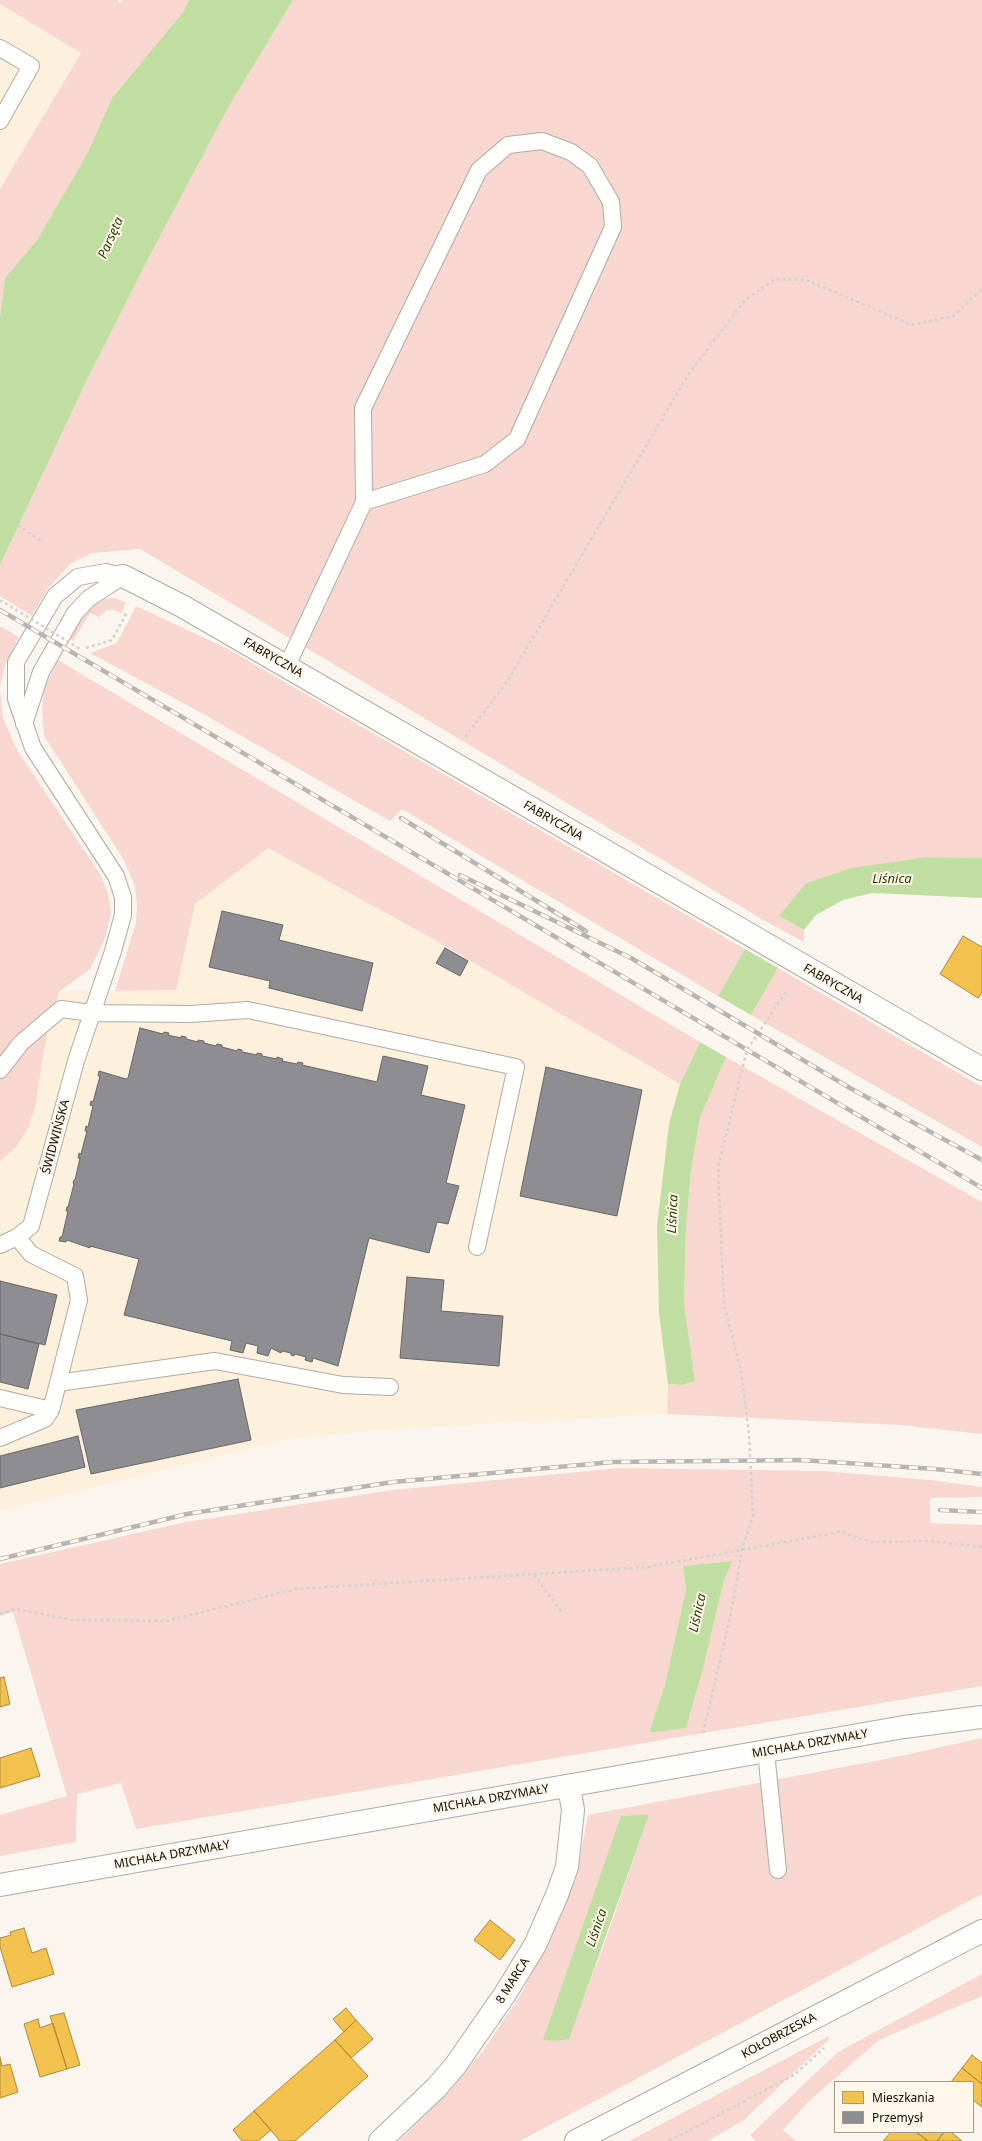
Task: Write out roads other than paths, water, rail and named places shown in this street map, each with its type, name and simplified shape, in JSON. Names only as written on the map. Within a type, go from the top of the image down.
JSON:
[{"type":"street","name":"FABRYCZNA","points":[[123,576],[182,606],[287,666],[803,967],[982,1069]]},
{"type":"street","name":"MICHAŁA DRZYMAŁY","points":[[0,1885],[904,1727],[982,1717]]},
{"type":"street","name":"8 MARCA","points":[[380,2141],[436,2088],[455,2066],[506,1994],[535,1945],[557,1895],[567,1867],[573,1810],[568,1786]]},
{"type":"street","name":"KOŁOBRZESKA","points":[[576,2141],[982,1930]]},
{"type":"lane","points":[[0,48],[31,66],[0,121]]},
{"type":"lane","points":[[287,666],[364,502],[363,408],[480,170],[508,145],[542,142],[571,152],[590,166],[611,202],[613,227],[517,439],[485,464],[364,502]]},
{"type":"lane","name":"ŚWIDWIŃSKA","points":[[0,1245],[18,1237],[30,1226],[76,1061],[113,951],[123,915],[123,897],[116,876],[33,748],[16,699],[16,662],[55,596],[78,577],[106,572],[123,576]]},
{"type":"lane","points":[[24,724],[41,672],[75,613],[88,598],[123,576]]},
{"type":"lane","points":[[0,1070],[21,1043],[61,1010],[92,1013],[190,1014],[248,1010],[516,1067],[477,1247]]},
{"type":"lane","points":[[0,1438],[45,1419],[51,1410],[80,1300],[75,1276],[31,1254],[18,1237]]},
{"type":"lane","points":[[58,1383],[215,1360],[343,1385],[390,1387]]},
{"type":"lane","points":[[0,1398],[51,1410]]},
{"type":"lane","points":[[766,1752],[778,1870]]},
{"type":"water","name":"Parsęta","points":[[189,0],[293,0],[228,108],[147,261],[85,384],[0,565],[0,316],[5,278],[37,240],[87,154],[112,98],[183,12]]},
{"type":"water","name":"Liśnica","points":[[926,857],[982,858],[982,898],[872,893],[843,900],[816,915],[804,930],[779,916],[806,883],[851,868]]},
{"type":"water","points":[[745,949],[778,968],[751,1015],[718,996]]},
{"type":"water","name":"Liśnica","points":[[700,1042],[726,1057],[700,1118],[691,1171],[686,1228],[684,1302],[695,1381],[682,1385],[668,1384],[659,1314],[657,1226],[669,1124],[680,1084]]},
{"type":"water","name":"Liśnica","points":[[732,1561],[724,1580],[703,1669],[686,1728],[649,1733],[665,1684],[686,1589],[683,1566]]},
{"type":"water","name":"Liśnica","points":[[649,1815],[569,2039],[557,2041],[543,2040],[621,1816]]},
{"type":"railway","points":[[0,610],[982,1188]]},
{"type":"railway","points":[[401,818],[586,931]]},
{"type":"railway","points":[[460,875],[631,958],[850,1088],[982,1160]]},
{"type":"railway","points":[[0,1559],[187,1514],[393,1482],[613,1462],[801,1460],[935,1469],[982,1474]]},
{"type":"railway","points":[[940,1510],[982,1512]]}]
